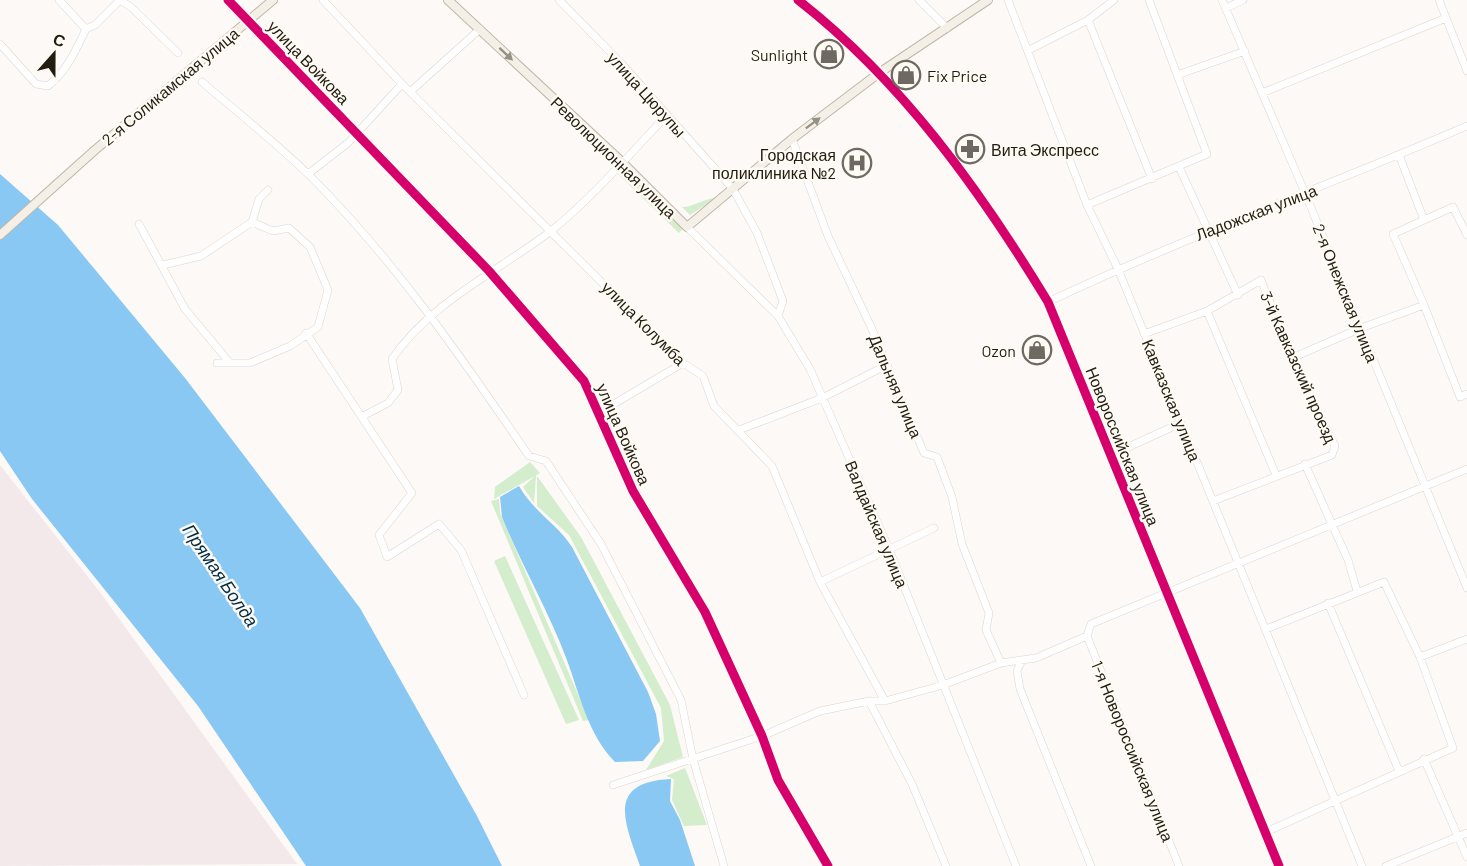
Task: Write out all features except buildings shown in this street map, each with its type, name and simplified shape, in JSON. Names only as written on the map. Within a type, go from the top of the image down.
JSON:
[{"type":"main road","name":"2-я Соликамская улица","points":[[0,235],[95,150],[273,0]]},
{"type":"main road","name":"Революционная улица","points":[[448,0],[622,162],[687,227]]},
{"type":"main road","points":[[687,227],[792,139],[879,73],[988,0]]},
{"type":"street","points":[[59,0],[86,29]]},
{"type":"street","points":[[0,44],[36,84],[48,86],[58,78],[71,60],[86,29],[95,26],[120,0],[131,7],[178,52]]},
{"type":"street","name":"улица Войкова","points":[[228,0],[489,271],[584,381],[633,491],[705,612],[762,736],[778,780],[828,866]]},
{"type":"street","name":"улица Колумба","points":[[323,0],[402,84],[683,363],[703,376],[714,406],[772,466],[820,582],[885,701]]},
{"type":"street","name":"улица Цюрупы","points":[[559,0],[733,189]]},
{"type":"street","name":"Новороссийская улица","points":[[798,0],[822,19],[879,73],[953,159],[1005,230],[1048,302],[1279,866]]},
{"type":"street","points":[[919,0],[947,28]]},
{"type":"street","name":"Кавказская улица","points":[[1008,0],[1087,205],[1118,269],[1362,866]]},
{"type":"street","points":[[1029,50],[1088,20],[1114,0]]},
{"type":"street","points":[[1087,205],[1207,154],[1149,0]]},
{"type":"street","name":"2-я Онежская улица","points":[[1222,0],[1305,193],[1467,588]]},
{"type":"street","points":[[1226,8],[1243,0]]},
{"type":"street","points":[[1438,0],[1467,71]]},
{"type":"street","points":[[1262,93],[1446,18]]},
{"type":"street","points":[[1088,20],[1152,179]]},
{"type":"street","points":[[411,91],[480,29]]},
{"type":"street","points":[[1177,75],[1245,51]]},
{"type":"street","points":[[202,82],[308,174],[431,316],[529,456],[546,461],[601,544],[681,700],[693,759],[724,866]]},
{"type":"street","points":[[308,174],[348,143],[355,132],[402,84]]},
{"type":"street","points":[[363,416],[388,403],[398,390],[392,358],[406,337],[489,271],[551,230],[667,115]]},
{"type":"street","name":"Ладожская улица","points":[[1048,302],[1209,229],[1305,193],[1467,126]]},
{"type":"street","name":"Дальняя улица","points":[[792,139],[828,236],[924,453],[937,458],[952,497],[962,544],[989,613],[986,630],[1001,663]]},
{"type":"street","points":[[1399,155],[1424,220]]},
{"type":"street","points":[[1179,167],[1238,295]]},
{"type":"street","points":[[733,189],[757,233],[783,301],[778,316]]},
{"type":"street","points":[[163,266],[201,256],[252,222],[259,199],[268,190]]},
{"type":"street","points":[[1467,235],[1453,207],[1393,234],[1425,305],[1460,397],[1467,394]]},
{"type":"street","points":[[217,363],[250,363],[290,346],[318,327],[328,290],[310,247],[289,228],[273,231],[252,222]]},
{"type":"street","points":[[139,224],[185,309],[230,363]]},
{"type":"street","name":"Революционная улица","points":[[687,227],[778,316]]},
{"type":"street","name":"3-й Кавказский проезд","points":[[1144,334],[1207,311],[1261,280],[1292,358],[1335,446],[1332,454],[1213,501]]},
{"type":"street","points":[[1292,358],[1361,328],[1425,305]]},
{"type":"street","points":[[1207,311],[1276,475]]},
{"type":"street","name":"Валдайская улица","points":[[778,316],[810,369],[889,549],[1016,866]]},
{"type":"street","points":[[306,333],[412,493],[379,535],[387,557],[439,524],[461,550],[524,695]]},
{"type":"street","points":[[597,414],[683,363]]},
{"type":"street","points":[[739,430],[822,398],[887,365]]},
{"type":"street","points":[[1111,455],[1181,423]]},
{"type":"street","points":[[1305,464],[1348,560],[1357,591]]},
{"type":"street","points":[[613,785],[762,736],[820,711],[870,701],[885,701],[943,685],[1001,663],[1036,658],[1087,636],[1091,624],[1467,469]]},
{"type":"street","points":[[820,582],[934,528]]},
{"type":"street","points":[[1266,629],[1384,582],[1420,657],[1453,748],[1424,759],[1266,832]]},
{"type":"street","points":[[1328,603],[1399,771]]},
{"type":"street","name":"1-я Новороссийская улица","points":[[1087,636],[1179,866]]},
{"type":"street","points":[[1420,657],[1467,639]]},
{"type":"street","points":[[1022,660],[1017,672],[1020,689],[1091,866]]},
{"type":"street","points":[[870,701],[912,784],[946,866]]},
{"type":"street","points":[[1424,759],[1467,857]]},
{"type":"street","points":[[1386,866],[1467,833]]},
{"type":"shaded area","points":[[0,465],[99,591],[297,864],[0,866]]},
{"type":"green space","points":[[622,171],[683,228],[679,233],[618,174]]},
{"type":"green space","points":[[718,197],[690,215],[682,207],[690,206]]},
{"type":"green space","points":[[530,462],[540,473],[494,499],[495,487]]},
{"type":"green space","points":[[536,476],[534,503],[523,487]]},
{"type":"green space","points":[[537,476],[581,537],[670,705],[683,757],[646,770],[664,741],[661,708],[569,535],[537,506]]},
{"type":"green space","points":[[499,499],[500,513],[589,720],[583,721],[491,501]]},
{"type":"green space","points":[[505,556],[579,720],[566,724],[494,561]]},
{"type":"green space","points":[[685,768],[707,825],[684,826],[672,800],[674,779],[666,776]]},
{"type":"water","name":"Прямая Болда","points":[[0,174],[58,225],[185,378],[360,608],[477,816],[502,866],[306,866],[198,706],[32,499],[0,451]]},
{"type":"water","points":[[519,486],[531,503],[572,547],[648,692],[656,714],[660,741],[643,761],[615,762],[597,739],[558,638],[502,517],[500,497]]},
{"type":"water","points":[[671,779],[670,801],[680,820],[695,866],[640,866],[626,820],[625,808],[628,797],[636,788],[650,782]]},
{"type":"cycle path","points":[[228,0],[489,271],[584,381],[633,491],[705,612],[762,736],[778,780],[828,866]]},
{"type":"cycle path","points":[[798,0],[871,66],[936,139],[995,219],[1048,302],[1279,866]]},
{"type":"place","name":"Sunlight","points":[[829,54]]},
{"type":"place","name":"Fix Price","points":[[906,75]]},
{"type":"place","name":"Вита Экспресс","points":[[970,149]]},
{"type":"place","name":"Городская поликлиника №2","points":[[857,163]]},
{"type":"place","name":"Ozon","points":[[1037,350]]}]
